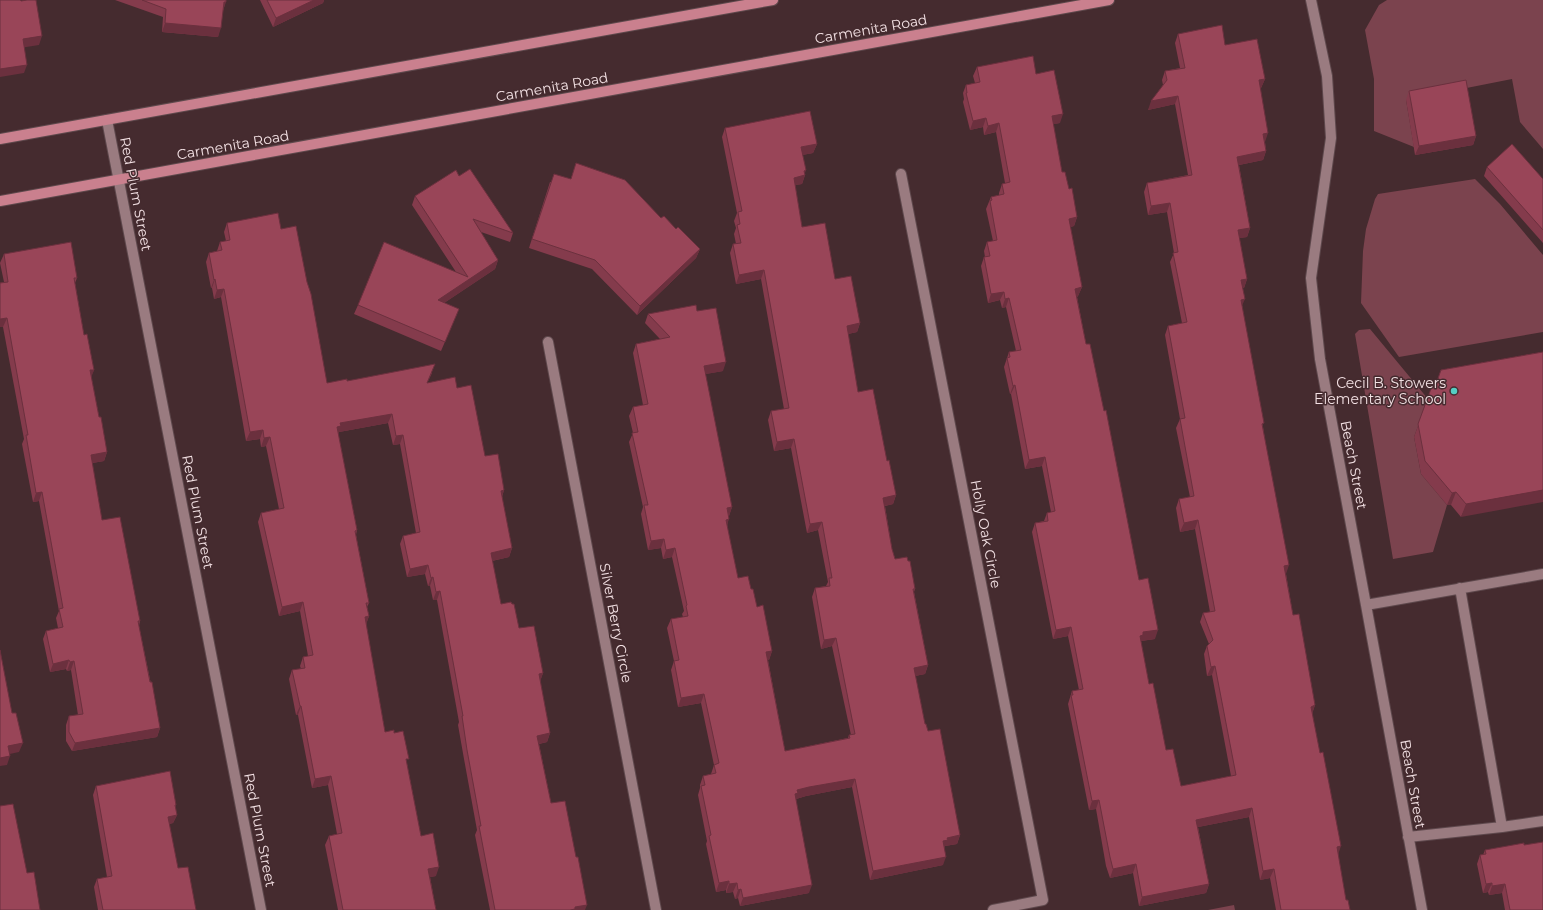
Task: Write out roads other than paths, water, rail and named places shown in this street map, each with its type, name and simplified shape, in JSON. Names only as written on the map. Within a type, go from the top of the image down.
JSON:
[{"type":"main road","points":[[0,139],[772,0]]},
{"type":"main road","name":"Carmenita Road","points":[[0,202],[1109,0]]},
{"type":"street","name":"Beach Street","points":[[1311,0],[1327,76],[1331,138],[1311,278],[1320,359],[1422,910]]},
{"type":"street","name":"Red Plum Street","points":[[107,120],[261,910]]},
{"type":"street","name":"Holly Oak Circle","points":[[901,174],[1043,900],[993,910]]},
{"type":"street","name":"Silver Berry Circle","points":[[548,342],[656,910]]},
{"type":"street","points":[[1366,605],[1543,574]]},
{"type":"street","points":[[1460,588],[1502,827]]},
{"type":"street","points":[[1408,837],[1543,821]]},
{"type":"place","name":"Cecil B. Stowers Elementary School","points":[[1454,391]]}]
